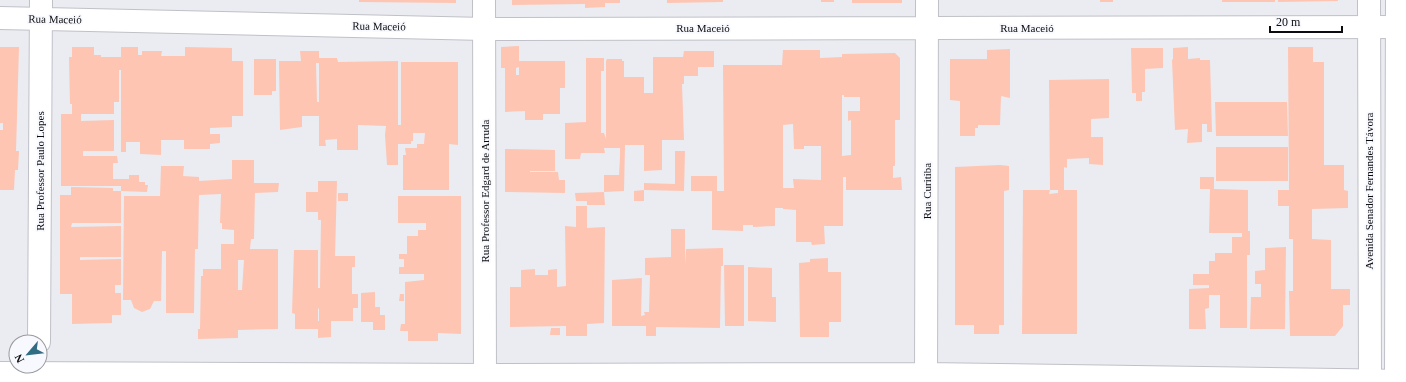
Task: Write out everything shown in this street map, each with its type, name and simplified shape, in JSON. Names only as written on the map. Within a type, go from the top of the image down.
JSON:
[{"type":"street","name":"Rua Professor Edgard de Arruda","points":[[484,0],[485,379]]},
{"type":"street","name":"Rua Curitiba","points":[[926,378],[927,0]]},
{"type":"street","name":"Avenida Senador Fernandes Távora","points":[[1369,0],[1370,382]]},
{"type":"street","points":[[39,374],[485,379],[926,378],[1399,381],[1401,27],[1397,0]]},
{"type":"street","name":"Rua Maceió","points":[[0,18],[41,9],[485,29],[1401,27]]},
{"type":"street","name":"Rua Professor Paulo Lopes","points":[[39,334],[41,9]]},
{"type":"building","points":[[359,0],[456,0],[456,3],[359,2]]},
{"type":"building","points":[[512,0],[620,0],[620,3],[605,3],[605,7],[585,8],[585,4],[512,5]]},
{"type":"building","points":[[667,0],[723,0],[723,2],[667,3]]},
{"type":"building","points":[[821,0],[834,0],[834,2],[821,2]]},
{"type":"building","points":[[852,0],[902,0],[902,3],[852,3]]},
{"type":"building","points":[[1100,0],[1113,0],[1113,2],[1100,2]]},
{"type":"building","points":[[1222,0],[1275,0],[1275,2],[1222,2]]},
{"type":"building","points":[[1278,0],[1338,0],[1338,1],[1278,2]]},
{"type":"building","points":[[519,46],[519,61],[565,61],[565,88],[560,88],[560,114],[543,114],[543,120],[525,120],[525,111],[505,112],[505,68],[501,68],[501,47]],"holes":[[[519,67],[519,75],[516,75],[516,68]]]},
{"type":"building","points":[[0,47],[19,47],[16,151],[19,151],[18,170],[15,170],[14,190],[0,190],[0,130],[3,130],[3,123],[0,123]]},
{"type":"building","points":[[72,47],[94,47],[94,55],[101,55],[101,57],[121,57],[121,47],[138,47],[138,55],[142,55],[142,51],[162,51],[161,56],[185,56],[185,47],[232,48],[232,61],[243,61],[243,116],[232,116],[232,127],[210,128],[210,134],[220,134],[220,143],[210,144],[210,149],[184,149],[184,140],[161,140],[161,155],[140,154],[140,142],[126,142],[126,152],[121,152],[121,70],[119,70],[119,102],[114,102],[114,114],[81,114],[81,121],[114,120],[114,151],[83,151],[83,156],[117,156],[118,163],[113,163],[113,179],[129,179],[129,175],[139,175],[139,182],[145,182],[145,185],[148,185],[147,192],[121,191],[121,186],[61,186],[61,114],[72,114],[72,104],[70,104],[69,57],[72,57]]},
{"type":"building","points":[[1188,47],[1188,59],[1200,58],[1200,60],[1210,60],[1212,132],[1207,132],[1207,124],[1202,124],[1202,142],[1187,143],[1188,129],[1175,130],[1172,60],[1173,48]]},
{"type":"building","points":[[1288,47],[1313,47],[1313,62],[1324,62],[1324,165],[1344,165],[1344,190],[1348,191],[1348,208],[1312,209],[1312,239],[1331,240],[1331,289],[1350,289],[1350,305],[1343,305],[1343,326],[1335,336],[1290,336],[1289,291],[1293,291],[1293,239],[1289,239],[1289,206],[1278,206],[1278,190],[1289,190]]},
{"type":"building","points":[[1131,48],[1163,48],[1163,68],[1145,69],[1145,92],[1142,92],[1142,101],[1136,101],[1136,93],[1132,93]]},
{"type":"building","points":[[1010,49],[1010,98],[1001,96],[1000,125],[978,125],[978,128],[975,128],[975,136],[960,136],[960,101],[950,100],[950,59],[987,59],[987,50]]},
{"type":"building","points":[[783,50],[820,50],[820,58],[842,57],[842,54],[895,53],[900,58],[900,120],[895,120],[895,166],[893,166],[893,178],[901,177],[902,190],[846,190],[846,177],[843,177],[843,226],[824,226],[825,244],[812,245],[811,242],[796,242],[796,210],[783,208],[775,208],[775,226],[753,227],[753,225],[743,225],[743,231],[712,230],[712,191],[691,191],[691,176],[717,176],[717,191],[724,191],[723,65],[782,65]],"holes":[[[842,95],[844,95],[844,97],[860,97],[860,111],[848,111],[848,121],[851,120],[851,155],[842,156]],[[793,124],[794,149],[804,149],[804,146],[821,146],[821,180],[793,179],[794,188],[783,188],[783,125]]]},
{"type":"building","points":[[300,51],[319,51],[319,58],[337,58],[338,62],[398,61],[398,125],[401,125],[401,62],[458,62],[458,145],[449,144],[449,190],[403,190],[403,155],[406,155],[405,148],[417,148],[417,144],[424,144],[425,133],[413,133],[413,141],[411,141],[411,144],[398,144],[398,165],[387,165],[385,135],[386,126],[358,125],[358,150],[337,150],[337,139],[325,140],[326,146],[319,146],[319,116],[302,116],[302,127],[280,130],[279,61],[301,61]],"holes":[[[316,63],[319,63],[319,102],[317,102]]]},
{"type":"building","points":[[684,51],[714,51],[714,67],[698,67],[698,76],[684,76],[684,84],[682,84],[684,140],[662,140],[662,170],[644,171],[644,145],[625,145],[624,191],[604,192],[604,175],[619,175],[620,148],[604,148],[605,153],[581,153],[580,159],[565,159],[565,123],[586,122],[586,58],[604,58],[604,71],[601,71],[601,133],[604,133],[606,139],[607,59],[622,59],[622,61],[624,61],[624,77],[644,77],[644,93],[653,93],[653,57],[683,57]]},
{"type":"building","points":[[254,59],[276,59],[276,91],[272,91],[272,95],[254,95]]},
{"type":"building","points":[[1109,79],[1109,118],[1091,119],[1091,137],[1103,137],[1103,165],[1089,164],[1089,158],[1067,159],[1067,168],[1064,167],[1064,190],[1077,190],[1077,334],[1022,334],[1023,190],[1050,190],[1049,80]],"holes":[[[1050,190],[1058,190],[1058,193],[1049,194]]]},
{"type":"building","points":[[1215,102],[1287,102],[1288,136],[1216,136]]},
{"type":"building","points":[[1216,147],[1288,147],[1288,181],[1216,181]]},
{"type":"building","points":[[505,149],[555,150],[555,171],[530,172],[558,172],[559,180],[565,180],[565,193],[505,192]]},
{"type":"building","points":[[675,151],[685,151],[684,191],[644,190],[644,183],[675,184]]},
{"type":"building","points":[[232,160],[254,160],[254,183],[279,183],[278,192],[255,193],[254,239],[251,239],[250,249],[278,249],[278,329],[238,330],[238,338],[198,339],[198,329],[200,329],[201,276],[203,276],[203,269],[221,269],[221,244],[234,244],[234,230],[222,229],[222,223],[220,223],[221,194],[199,195],[198,249],[195,249],[194,313],[166,313],[166,251],[162,251],[161,301],[154,301],[150,309],[142,312],[134,308],[131,300],[123,300],[124,196],[160,196],[161,166],[184,166],[183,176],[199,177],[199,181],[232,179]],"holes":[[[238,260],[244,260],[242,290],[238,290]]]},
{"type":"building","points":[[1009,166],[1009,190],[1004,191],[1004,325],[999,325],[999,334],[974,334],[974,325],[955,325],[955,167]]},
{"type":"building","points":[[1200,177],[1214,177],[1214,189],[1248,190],[1248,231],[1250,231],[1250,255],[1247,255],[1247,328],[1220,328],[1220,295],[1209,295],[1209,308],[1205,309],[1206,329],[1189,329],[1189,289],[1209,288],[1209,285],[1193,285],[1193,274],[1209,274],[1209,261],[1215,261],[1215,253],[1232,253],[1232,237],[1242,237],[1242,233],[1209,233],[1210,189],[1200,189]]},
{"type":"building","points":[[318,181],[337,181],[335,256],[355,256],[355,267],[352,267],[352,294],[358,294],[358,308],[353,308],[353,321],[331,321],[331,337],[318,338],[318,329],[295,329],[295,314],[292,313],[294,250],[318,250],[318,288],[320,288],[321,220],[318,220],[318,212],[306,212],[306,192],[318,192]],"holes":[[[318,308],[319,321],[318,321]]]},
{"type":"building","points":[[71,187],[113,188],[113,191],[121,191],[121,223],[72,223],[71,227],[121,226],[121,257],[80,257],[80,260],[121,259],[121,285],[115,285],[115,293],[121,293],[121,315],[112,315],[112,323],[72,324],[72,294],[60,294],[60,195],[71,195]]},
{"type":"building","points":[[644,190],[644,201],[634,201],[634,191]]},
{"type":"building","points":[[604,192],[605,205],[587,205],[587,201],[576,201],[575,193]]},
{"type":"building","points":[[338,193],[348,193],[348,201],[338,201]]},
{"type":"building","points":[[398,196],[461,196],[461,334],[438,333],[438,341],[408,341],[408,331],[400,331],[401,324],[405,324],[405,282],[424,280],[424,274],[399,274],[399,267],[404,267],[404,259],[399,259],[399,254],[407,254],[407,236],[418,236],[418,230],[426,230],[426,223],[398,223]]},
{"type":"building","points":[[576,206],[587,206],[587,228],[605,227],[604,323],[587,324],[587,336],[566,336],[566,326],[510,327],[510,287],[521,287],[521,270],[535,269],[535,275],[548,275],[548,270],[557,269],[557,287],[566,286],[565,226],[576,227]]},
{"type":"building","points":[[671,229],[685,229],[685,265],[686,249],[723,248],[723,266],[721,266],[720,328],[656,327],[656,336],[646,336],[646,326],[612,326],[612,280],[642,278],[641,316],[645,315],[644,312],[649,312],[650,275],[645,275],[645,258],[671,257]]},
{"type":"building","points":[[1286,247],[1285,329],[1250,329],[1251,297],[1261,297],[1261,284],[1255,284],[1255,271],[1265,270],[1265,248]]},
{"type":"building","points":[[828,258],[828,272],[841,272],[841,322],[829,322],[829,337],[800,337],[799,263],[810,262],[810,259]]},
{"type":"building","points":[[724,265],[744,265],[744,326],[725,326]]},
{"type":"building","points":[[748,267],[772,268],[772,297],[776,297],[776,322],[748,321]]},
{"type":"building","points":[[375,292],[375,307],[380,307],[380,315],[385,315],[385,330],[373,330],[373,322],[361,322],[361,293]]},
{"type":"building","points":[[400,294],[404,294],[404,301],[399,301]]},
{"type":"building","points":[[551,328],[560,328],[560,335],[550,335]]}]
